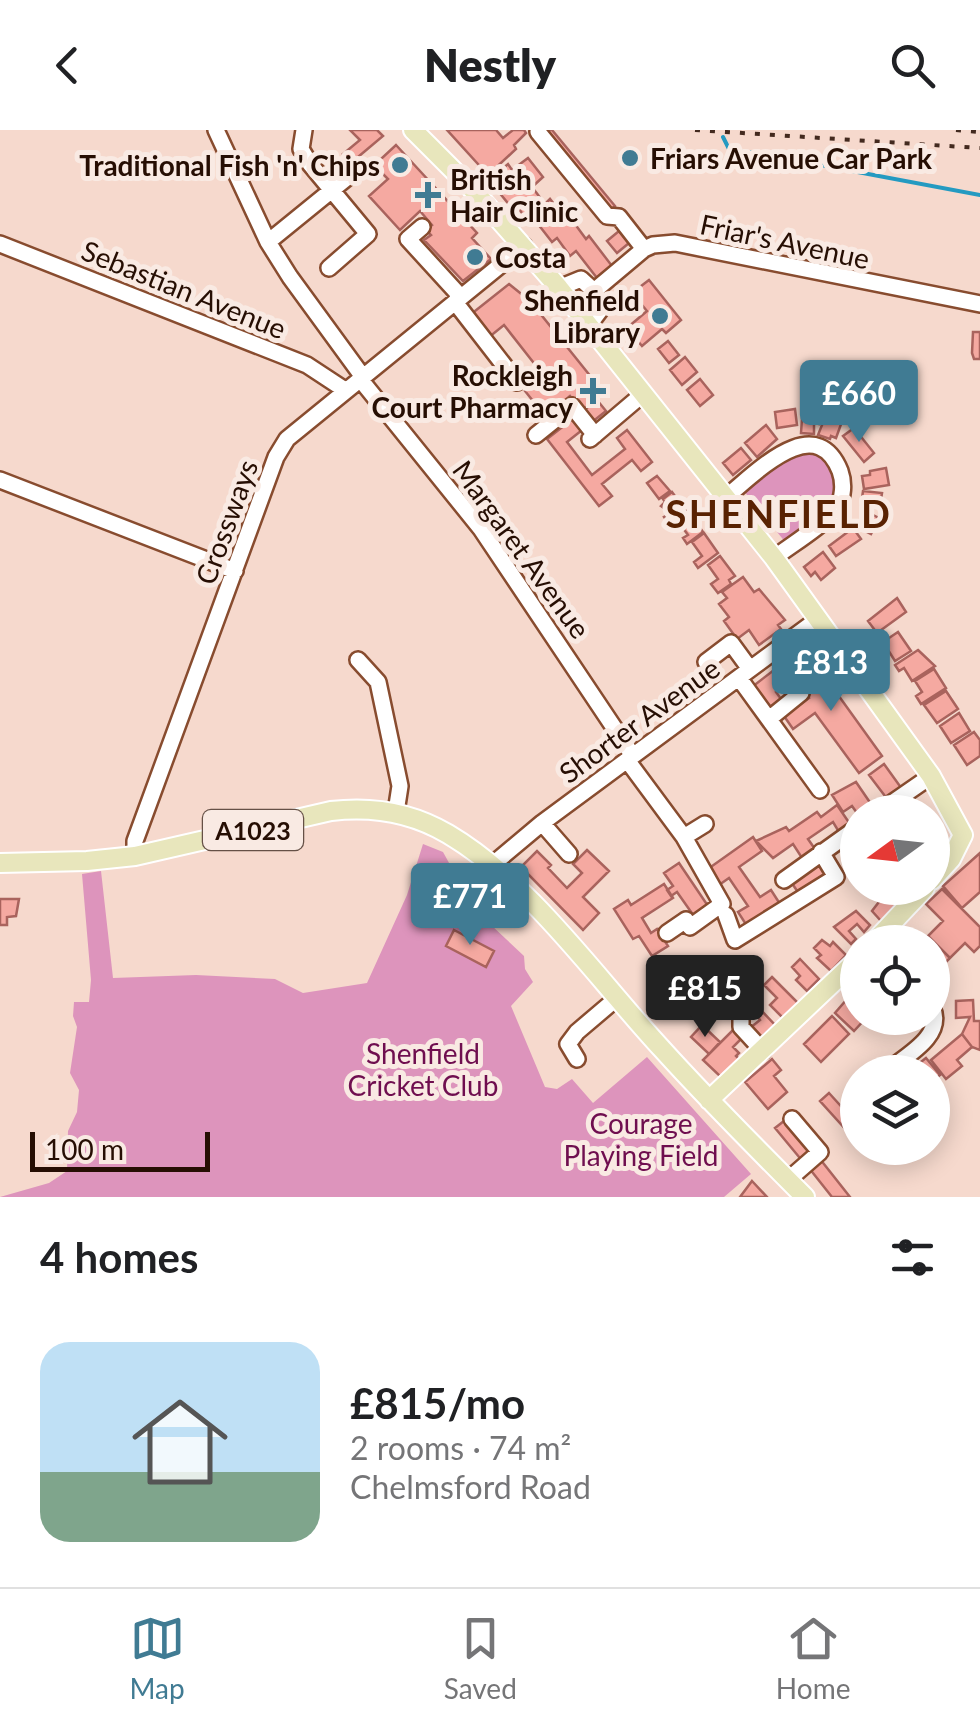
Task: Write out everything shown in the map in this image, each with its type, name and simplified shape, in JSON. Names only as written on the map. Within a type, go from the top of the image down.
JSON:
[{"type":"main road","points":[[421,133],[559,288],[774,558],[971,835],[950,860]]},
{"type":"main road","name":"A1023","points":[[0,863],[87,862],[135,856],[358,808],[396,812],[450,834],[492,865],[585,959],[709,1100],[804,1197]]},
{"type":"main road","points":[[891,925],[909,905]]},
{"type":"main road","points":[[709,1100],[840,976]]},
{"type":"street","name":"Margaret Avenue","points":[[216,130],[268,242],[361,378],[481,528],[695,854],[722,904],[690,926],[686,920],[666,932]]},
{"type":"street","points":[[304,130],[302,149],[329,190],[368,234],[329,268]]},
{"type":"street","points":[[538,132],[607,216],[620,217],[644,249],[594,291]]},
{"type":"street","points":[[268,242],[358,168]]},
{"type":"street","points":[[422,226],[408,239],[517,382]]},
{"type":"street","name":"Friar's Avenue","points":[[644,249],[675,243],[980,304]]},
{"type":"street","name":"Sebastian Avenue","points":[[0,244],[274,352],[307,366],[345,390]]},
{"type":"street","name":"Crossways","points":[[135,856],[135,842],[287,439],[524,246]]},
{"type":"street","points":[[559,288],[581,279],[594,291],[601,309],[589,326]]},
{"type":"street","points":[[536,435],[572,406],[592,437],[642,394]]},
{"type":"street","points":[[726,497],[788,448],[818,448],[832,457],[841,474],[843,491],[836,509],[774,558]]},
{"type":"street","points":[[2,486],[235,572]]},
{"type":"street","name":"Shorter Avenue","points":[[492,865],[542,823],[818,619]]},
{"type":"street","points":[[706,662],[731,643],[769,719],[820,790]]},
{"type":"street","points":[[769,719],[801,693],[778,650]]},
{"type":"street","points":[[358,660],[378,682],[400,786],[396,812]]},
{"type":"street","points":[[903,795],[931,776]]},
{"type":"street","points":[[542,823],[569,854]]},
{"type":"street","points":[[684,837],[705,824]]},
{"type":"street","points":[[784,880],[840,840]]},
{"type":"street","points":[[726,915],[736,940],[836,877],[822,852]]},
{"type":"street","points":[[577,1059],[568,1044],[618,998]]},
{"type":"street","points":[[734,998],[741,1013],[741,1027],[762,1051]]},
{"type":"street","points":[[906,1055],[930,1035]]},
{"type":"street","points":[[788,1180],[820,1152],[792,1119]]},
{"type":"green space","points":[[801,449],[824,455],[839,474],[834,505],[786,543],[743,490],[782,458]]},
{"type":"green space","points":[[423,844],[443,852],[475,910],[524,956],[525,969],[533,982],[511,1006],[545,1087],[557,1089],[572,1079],[593,1103],[647,1057],[751,1174],[724,1197],[0,1197],[49,1183],[67,1171],[68,1131],[77,1112],[79,1090],[70,1073],[77,1027],[74,1002],[89,1002],[91,980],[82,874],[101,871],[113,978],[196,975],[275,979],[303,993],[367,983],[407,895]]},
{"type":"building","points":[[350,130],[377,130],[383,136],[352,162],[343,154],[360,140]]},
{"type":"building","points":[[447,130],[496,130],[503,138],[513,130],[526,133],[514,145],[516,149],[488,175]]},
{"type":"building","points":[[541,130],[552,130],[615,206],[608,212]]},
{"type":"building","points":[[396,145],[477,233],[472,238],[491,259],[463,281],[424,240],[431,235],[426,230],[432,225],[420,211],[400,230],[369,196],[388,179],[380,171],[374,177],[368,171]]},
{"type":"building","points":[[528,158],[543,177],[532,187],[545,204],[550,199],[568,222],[572,220],[586,239],[589,236],[612,266],[597,278],[576,251],[570,256],[557,238],[552,242],[534,219],[529,222],[515,204],[511,207],[489,180],[508,164],[512,170]]},
{"type":"building","points":[[619,231],[629,243],[617,253],[607,241]]},
{"type":"building","name":"Shenfield Library","points":[[649,280],[681,320],[666,333],[662,329],[642,346],[627,328],[647,311],[632,293]]},
{"type":"building","points":[[509,284],[530,301],[604,393],[582,411],[570,396],[545,416],[525,391],[544,376],[504,325],[488,338],[470,315]]},
{"type":"building","points":[[973,332],[980,332],[980,359],[974,359],[972,353]]},
{"type":"building","points":[[668,341],[679,355],[669,363],[658,349]]},
{"type":"building","points":[[685,357],[697,372],[682,385],[670,370]]},
{"type":"building","points":[[700,379],[713,395],[700,406],[687,390]]},
{"type":"building","points":[[597,400],[606,411],[567,442],[592,475],[625,449],[617,438],[627,430],[652,462],[641,471],[632,460],[602,484],[612,496],[599,506],[547,439]]},
{"type":"building","points":[[803,404],[821,410],[819,424],[814,423],[814,434],[801,433]]},
{"type":"building","points":[[795,409],[797,425],[777,428],[775,412]]},
{"type":"building","points":[[828,410],[844,416],[836,438],[818,435]]},
{"type":"building","points":[[766,425],[777,439],[757,457],[745,443]]},
{"type":"building","points":[[854,428],[874,453],[864,462],[843,436]]},
{"type":"building","points":[[741,448],[751,460],[733,475],[723,463]]},
{"type":"building","points":[[886,468],[889,485],[864,489],[862,476]]},
{"type":"building","points":[[657,476],[670,491],[659,499],[647,483]]},
{"type":"building","points":[[863,491],[882,493],[880,506],[861,505]]},
{"type":"building","points":[[672,492],[686,511],[669,524],[664,517],[671,513],[661,506]]},
{"type":"building","points":[[688,511],[703,532],[687,544],[683,538],[688,535],[680,517]]},
{"type":"building","points":[[867,512],[879,518],[871,534],[859,528]]},
{"type":"building","points":[[853,528],[861,539],[836,556],[829,546]]},
{"type":"building","points":[[704,533],[718,553],[698,568],[694,562],[702,556],[692,542]]},
{"type":"building","points":[[823,552],[835,568],[821,580],[804,567]]},
{"type":"building","points":[[720,556],[735,576],[718,593],[711,584],[718,579],[708,565]]},
{"type":"building","points":[[743,577],[754,592],[759,589],[785,620],[778,625],[781,629],[759,645],[749,630],[737,639],[724,621],[729,617],[719,604],[727,598],[722,592]]},
{"type":"building","points":[[897,598],[906,612],[877,633],[868,621]]},
{"type":"building","points":[[898,632],[911,651],[895,661],[883,642]]},
{"type":"building","points":[[805,649],[882,756],[859,773],[815,713],[793,729],[784,716],[809,698],[804,692],[809,688],[789,660]]},
{"type":"building","points":[[918,650],[935,666],[912,681],[904,668],[899,671],[895,665]]},
{"type":"building","points":[[934,669],[946,688],[921,704],[916,696],[922,692],[915,681]]},
{"type":"building","points":[[774,670],[785,685],[776,692],[781,699],[769,708],[752,687]]},
{"type":"building","points":[[946,691],[958,709],[937,723],[924,705]]},
{"type":"building","points":[[959,713],[970,731],[951,743],[940,726]]},
{"type":"building","points":[[974,732],[980,740],[980,756],[967,765],[954,745]]},
{"type":"building","points":[[884,764],[902,789],[894,795],[884,795],[869,775]]},
{"type":"building","points":[[856,782],[865,795],[840,795],[840,807],[832,795]]},
{"type":"building","points":[[837,805],[840,831],[833,822],[808,839],[817,852],[804,861],[793,844],[773,858],[756,841],[786,827],[789,831],[817,812],[821,817]]},
{"type":"building","points":[[753,837],[762,851],[739,867],[760,897],[771,890],[780,904],[747,926],[738,912],[748,906],[729,878],[709,892],[698,876]]},
{"type":"building","points":[[587,850],[609,871],[583,897],[599,913],[583,930],[521,867],[537,851],[567,888],[582,873],[573,864]]},
{"type":"building","points":[[980,853],[980,892],[962,908],[950,894],[950,880]]},
{"type":"building","points":[[820,862],[829,876],[800,895],[791,882]]},
{"type":"building","points":[[679,863],[710,909],[696,919],[677,892],[671,896],[667,890],[673,886],[664,873]]},
{"type":"building","points":[[664,884],[673,898],[642,918],[651,933],[657,929],[668,946],[652,956],[639,936],[633,939],[614,909],[628,900],[631,905]]},
{"type":"building","points":[[950,897],[980,927],[980,946],[974,952],[965,943],[950,958],[950,925],[939,925],[943,921],[927,905],[950,905]]},
{"type":"building","points":[[0,899],[19,899],[16,916],[7,917],[7,925],[0,925]]},
{"type":"building","points":[[877,905],[896,905],[881,921],[872,911]]},
{"type":"building","points":[[856,911],[870,925],[840,925],[840,933],[834,927]]},
{"type":"building","points":[[454,930],[494,951],[486,967],[446,946]]},
{"type":"building","points":[[822,940],[830,946],[833,942],[840,949],[840,961],[831,971],[817,958],[821,955],[814,948]]},
{"type":"building","points":[[800,959],[819,979],[807,991],[796,980],[800,976],[792,967]]},
{"type":"building","points":[[738,970],[761,994],[753,1001],[737,983],[723,996],[727,1002],[722,1006],[711,995]]},
{"type":"building","points":[[772,977],[798,1003],[783,1018],[770,1005],[777,998],[764,985]]},
{"type":"building","points":[[973,1000],[974,1021],[980,1021],[980,1050],[972,1047],[962,1034],[970,1017],[956,1018],[956,1001]]},
{"type":"building","points":[[760,1009],[775,1025],[759,1039],[750,1028],[760,1020],[755,1013]]},
{"type":"building","points":[[832,1016],[840,1024],[840,1035],[848,1035],[821,1062],[804,1044]]},
{"type":"building","points":[[702,1025],[720,1042],[709,1054],[691,1037]]},
{"type":"building","points":[[735,1028],[744,1036],[733,1047],[740,1060],[722,1078],[703,1060]]},
{"type":"building","points":[[962,1034],[972,1047],[957,1060],[962,1066],[950,1076],[950,1055],[937,1055]]},
{"type":"building","points":[[772,1059],[781,1070],[774,1076],[787,1092],[768,1109],[745,1082]]},
{"type":"building","points":[[829,1093],[840,1105],[840,1123],[820,1101]]},
{"type":"building","points":[[784,1121],[813,1155],[804,1163],[775,1128]]},
{"type":"building","points":[[820,1159],[850,1197],[832,1197],[809,1168]]},
{"type":"building","points":[[752,1181],[767,1197],[740,1197]]},
{"type":"waterway","points":[[723,137],[729,149],[783,158],[787,171]]},
{"type":"waterway","points":[[783,158],[980,195]]},
{"type":"railway","points":[[695,130],[980,148]]},
{"type":"railway","points":[[956,130],[980,132]]},
{"type":"place","name":"Friars Avenue Car Park","points":[[630,158]]},
{"type":"place","name":"Traditional Fish 'n' Chips","points":[[400,165]]},
{"type":"place","name":"British Hair Clinic","points":[[428,195]]},
{"type":"place","name":"Costa","points":[[475,257]]},
{"type":"place","name":"Shenfield Library","points":[[660,316]]},
{"type":"place","name":"Rockleigh Court Pharmacy","points":[[593,391]]},
{"type":"district","name":"SHENFIELD","points":[[779,513]]},
{"type":"park label","name":"Shenfield Cricket Club","points":[[423,1069]]},
{"type":"park label","name":"Courage Playing Field","points":[[641,1139]]}]
